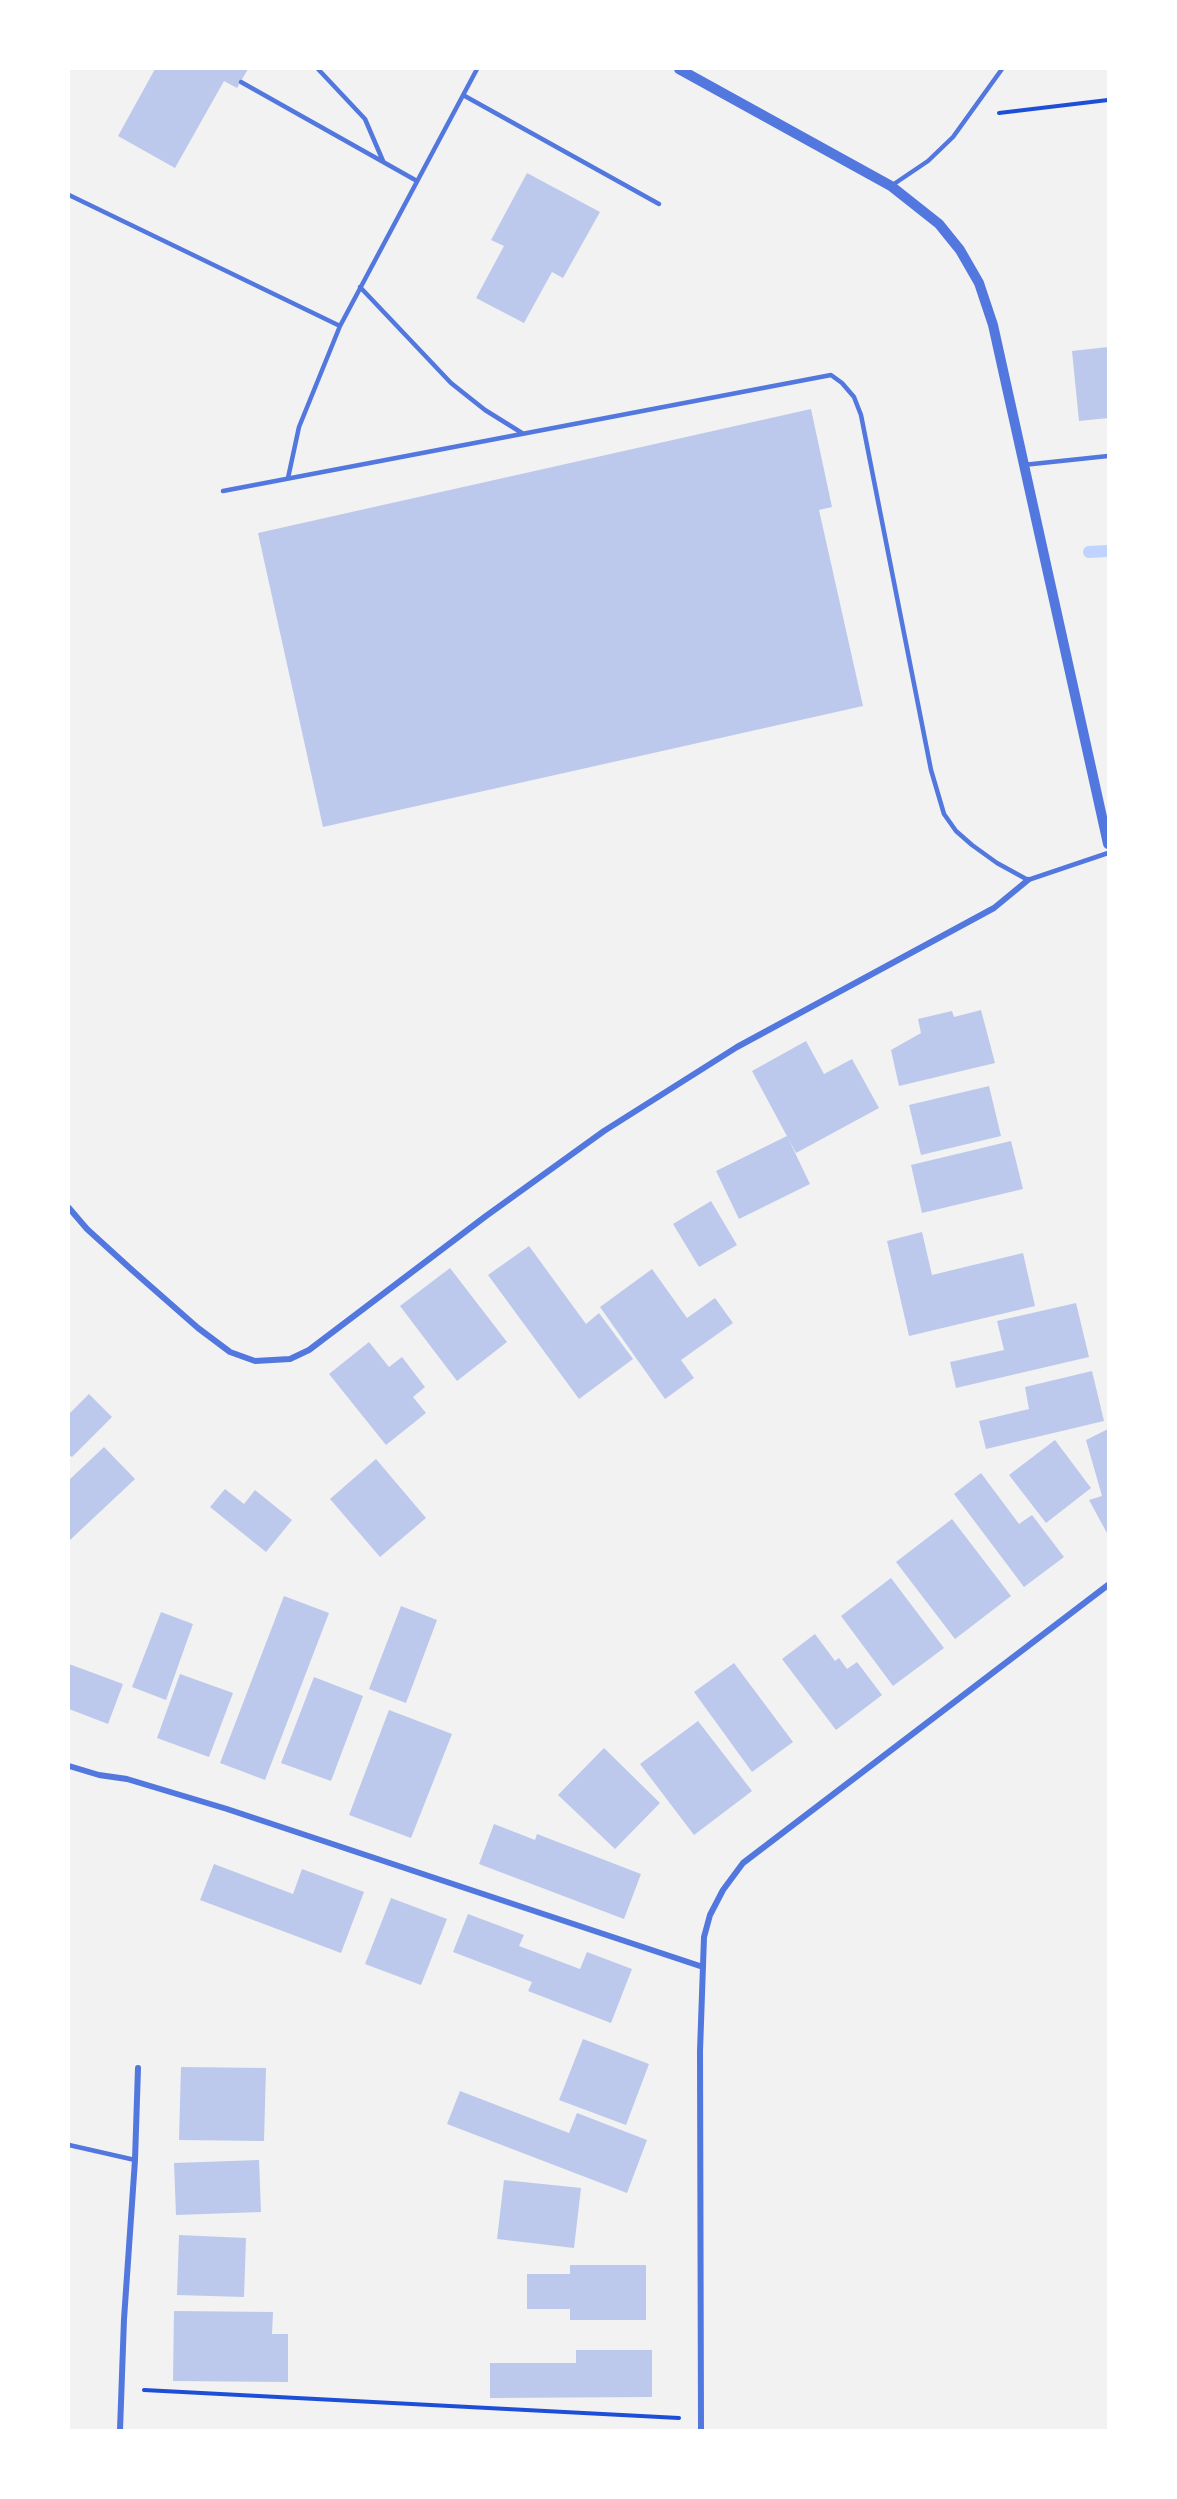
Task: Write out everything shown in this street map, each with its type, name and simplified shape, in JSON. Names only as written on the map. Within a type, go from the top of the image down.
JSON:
[{"type":"street","points":[[680,69],[891,186],[939,224],[960,250],[979,283],[993,325],[1108,844]]},
{"type":"street","points":[[69,1208],[132,1270],[198,1328],[230,1352],[255,1361],[290,1359],[309,1350],[486,1216],[604,1131],[737,1047],[994,908],[1028,880]]},
{"type":"street","points":[[701,2430],[700,2051],[704,1937],[710,1915],[723,1890],[743,1863],[1108,1585]]},
{"type":"street","points":[[69,1766],[99,1775],[127,1779],[227,1809],[703,1966]]},
{"type":"street","points":[[120,2430],[138,2068]]},
{"type":"lane","points":[[318,69],[365,119],[384,162]]},
{"type":"lane","points":[[288,478],[299,428],[340,326],[477,69]]},
{"type":"lane","points":[[891,186],[928,161],[953,137],[1002,69]]},
{"type":"lane","points":[[241,82],[417,181]]},
{"type":"lane","points":[[463,95],[659,204]]},
{"type":"lane","points":[[69,195],[340,326]]},
{"type":"lane","points":[[360,287],[451,383],[485,410],[522,433]]},
{"type":"lane","points":[[223,491],[831,375],[842,383],[854,397],[861,416],[931,770],[944,814],[956,831],[972,845],[997,863],[1028,880],[1108,853]]},
{"type":"lane","points":[[1023,465],[1108,456]]},
{"type":"lane","points":[[69,2145],[135,2160]]},
{"type":"path","points":[[971,114],[1009,112],[1108,100]]},
{"type":"path","points":[[122,2389],[701,2419]]},
{"type":"building","points":[[155,69],[248,69],[237,88],[224,81],[175,168],[118,136]]},
{"type":"building","points":[[527,173],[600,212],[563,278],[552,272],[524,323],[476,298],[504,246],[491,240]]},
{"type":"building","points":[[1108,347],[1108,418],[1079,421],[1072,351]]},
{"type":"building","points":[[811,409],[832,507],[819,510],[863,706],[323,827],[258,533]]},
{"type":"building","points":[[981,1010],[995,1063],[899,1086],[891,1050],[921,1033],[918,1019],[952,1011],[954,1017]]},
{"type":"building","points":[[806,1041],[824,1074],[852,1059],[879,1108],[796,1153],[752,1071]]},
{"type":"building","points":[[989,1086],[1001,1136],[921,1155],[909,1105]]},
{"type":"building","points":[[787,1136],[810,1184],[739,1219],[716,1171]]},
{"type":"building","points":[[1011,1141],[1023,1189],[922,1213],[911,1165]]},
{"type":"building","points":[[711,1201],[737,1245],[699,1267],[673,1224]]},
{"type":"building","points":[[922,1232],[932,1275],[1023,1253],[1035,1306],[909,1336],[887,1241]]},
{"type":"building","points":[[529,1246],[586,1324],[599,1313],[633,1359],[579,1399],[488,1275]]},
{"type":"building","points":[[450,1268],[507,1342],[457,1381],[400,1306]]},
{"type":"building","points":[[652,1269],[687,1318],[715,1298],[733,1323],[681,1360],[694,1378],[665,1399],[600,1307]]},
{"type":"building","points":[[1076,1303],[1089,1357],[956,1388],[950,1362],[1004,1350],[997,1321]]},
{"type":"building","points":[[369,1342],[389,1367],[402,1357],[425,1387],[413,1397],[426,1413],[386,1445],[329,1374]]},
{"type":"building","points":[[1092,1371],[1104,1421],[986,1449],[979,1421],[1029,1409],[1025,1387]]},
{"type":"building","points":[[89,1394],[112,1417],[72,1457],[69,1455],[69,1414]]},
{"type":"building","points":[[1108,1429],[1108,1535],[1089,1500],[1102,1496],[1086,1440]]},
{"type":"building","points":[[1055,1440],[1091,1488],[1046,1523],[1009,1475]]},
{"type":"building","points":[[104,1447],[135,1479],[69,1541],[69,1480]]},
{"type":"building","points":[[376,1459],[426,1518],[380,1557],[330,1499]]},
{"type":"building","points":[[981,1473],[1019,1524],[1032,1515],[1064,1557],[1024,1587],[954,1494]]},
{"type":"building","points":[[225,1489],[244,1504],[255,1490],[292,1520],[266,1552],[210,1507]]},
{"type":"building","points":[[952,1519],[1011,1596],[955,1639],[896,1562]]},
{"type":"building","points":[[891,1578],[944,1648],[893,1686],[841,1616]]},
{"type":"building","points":[[284,1596],[329,1613],[265,1780],[220,1763]]},
{"type":"building","points":[[401,1606],[437,1620],[406,1703],[369,1689]]},
{"type":"building","points":[[161,1612],[193,1624],[166,1700],[132,1687]]},
{"type":"building","points":[[815,1634],[835,1661],[839,1658],[847,1669],[857,1662],[882,1695],[836,1730],[782,1659]]},
{"type":"building","points":[[734,1663],[793,1742],[752,1772],[694,1692]]},
{"type":"building","points":[[69,1664],[123,1684],[108,1724],[69,1709]]},
{"type":"building","points":[[180,1674],[233,1693],[209,1757],[157,1738]]},
{"type":"building","points":[[314,1677],[363,1696],[331,1781],[281,1763]]},
{"type":"building","points":[[389,1710],[452,1734],[411,1838],[349,1815]]},
{"type":"building","points":[[698,1721],[752,1791],[694,1835],[640,1764]]},
{"type":"building","points":[[604,1748],[660,1803],[615,1849],[558,1795]]},
{"type":"building","points":[[494,1824],[535,1840],[537,1834],[641,1874],[624,1919],[479,1864]]},
{"type":"building","points":[[214,1864],[293,1894],[302,1869],[364,1892],[341,1953],[200,1900]]},
{"type":"building","points":[[391,1898],[447,1919],[421,1985],[365,1964]]},
{"type":"building","points":[[468,1914],[524,1935],[519,1946],[580,1969],[587,1952],[632,1969],[611,2023],[528,1991],[532,1982],[453,1952]]},
{"type":"building","points":[[583,2039],[649,2064],[626,2125],[559,2100]]},
{"type":"building","points":[[181,2067],[266,2068],[264,2141],[179,2140]]},
{"type":"building","points":[[460,2091],[569,2133],[577,2113],[647,2140],[627,2193],[447,2124]]},
{"type":"building","points":[[259,2160],[261,2212],[176,2215],[174,2163]]},
{"type":"building","points":[[504,2180],[581,2188],[574,2248],[497,2239]]},
{"type":"building","points":[[179,2235],[246,2238],[244,2297],[177,2295]]},
{"type":"building","points":[[570,2265],[646,2265],[646,2320],[570,2320],[570,2309],[527,2309],[527,2274],[570,2274]]},
{"type":"building","points":[[174,2311],[273,2312],[272,2334],[288,2334],[288,2382],[173,2381]]},
{"type":"building","points":[[576,2350],[652,2350],[652,2397],[490,2398],[490,2363],[576,2363]]},
{"type":"waterway","points":[[1089,552],[1108,551]]}]
